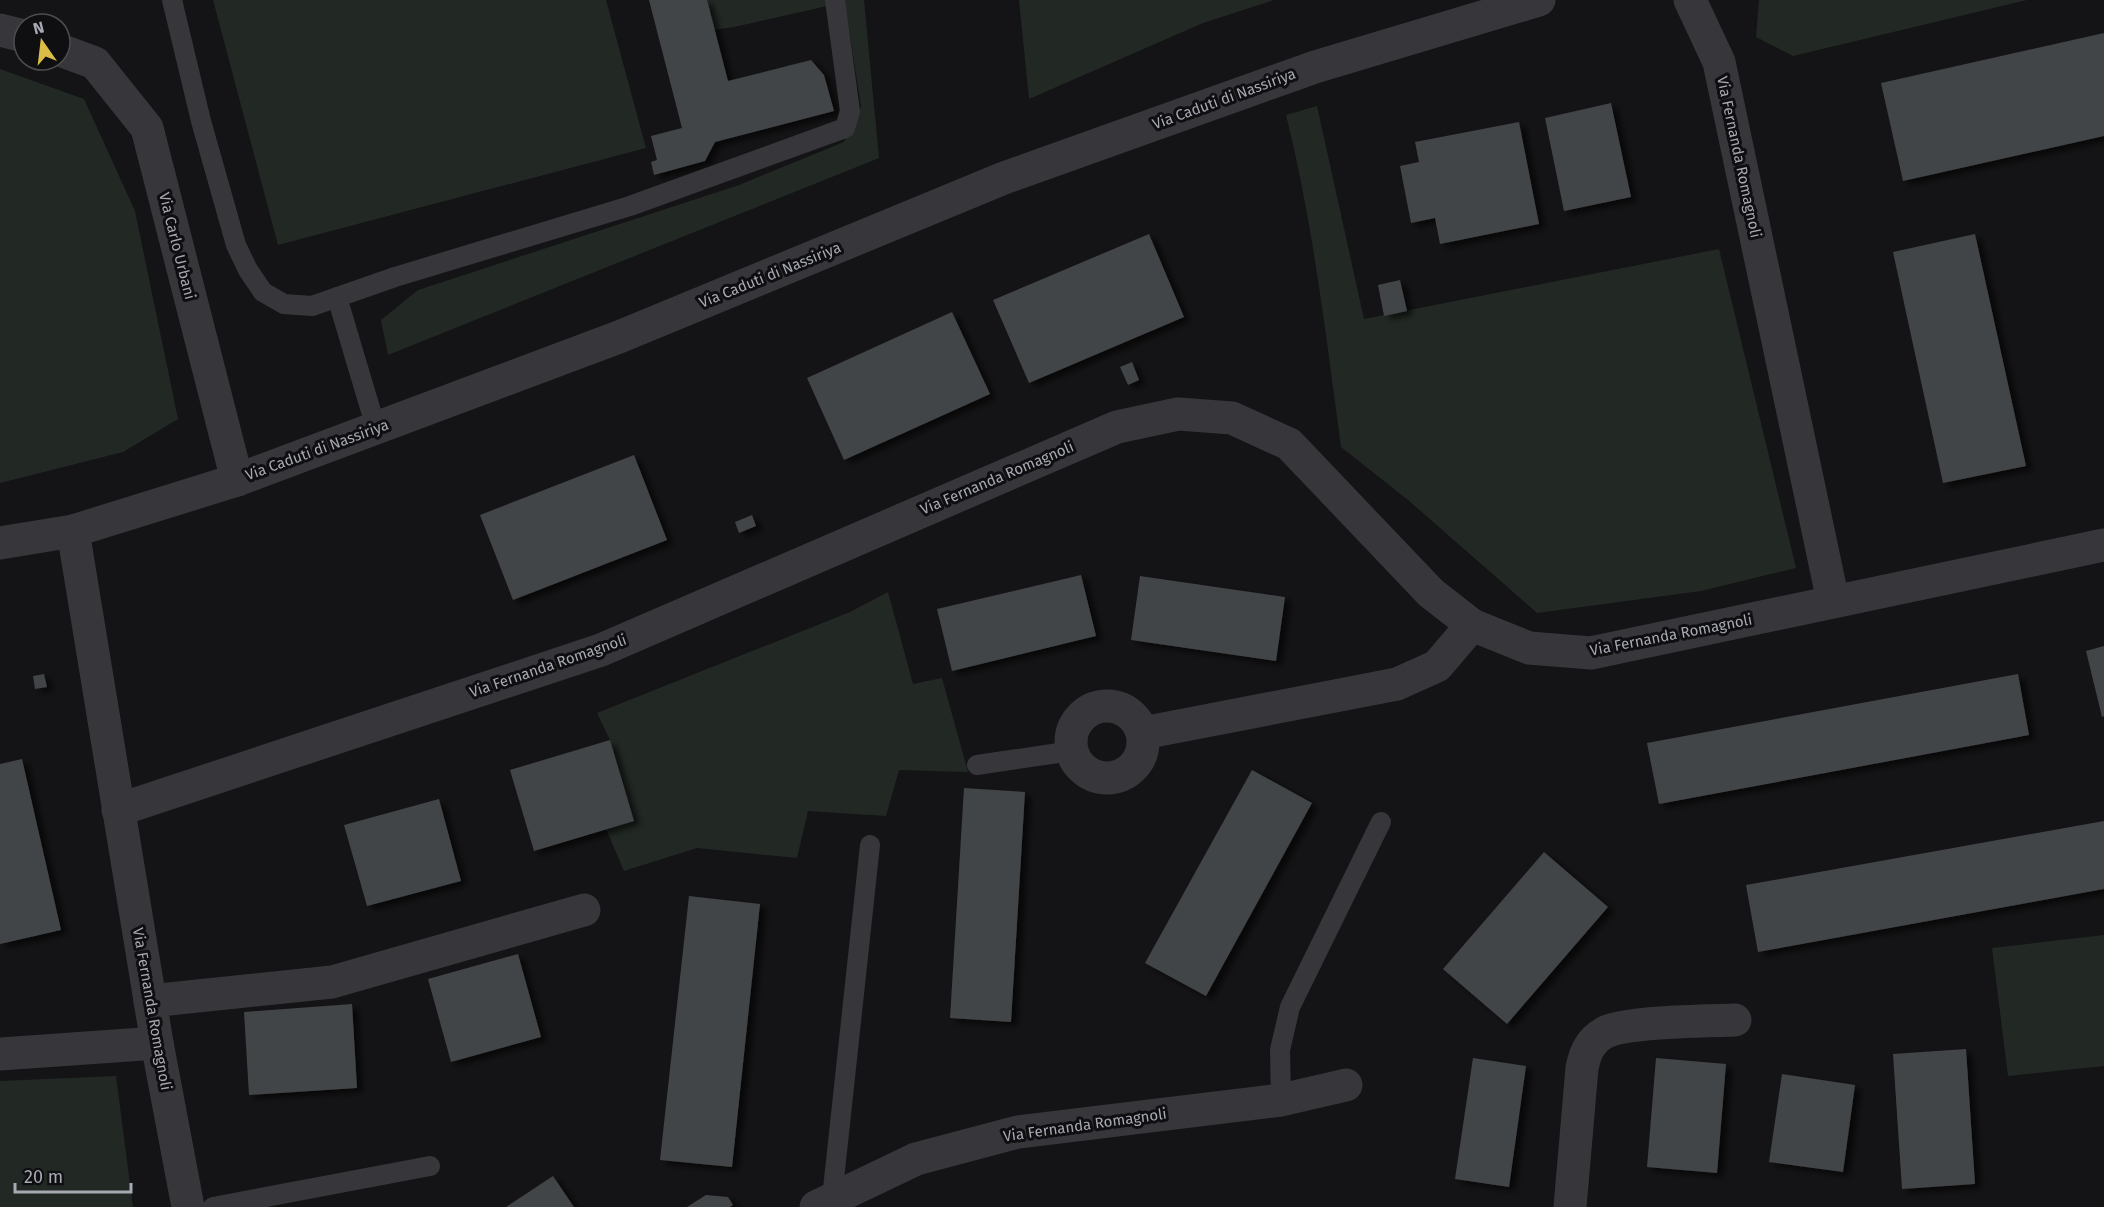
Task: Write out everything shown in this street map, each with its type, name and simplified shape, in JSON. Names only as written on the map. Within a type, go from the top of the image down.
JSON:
[{"type":"street","name":"Via Caduti di Nassiriya","points":[[0,543],[73,531],[237,480],[619,337],[1004,178],[1315,67],[1539,0]]},
{"type":"street","name":"Via Fernanda Romagnoli","points":[[1690,0],[1719,62],[1833,601]]},
{"type":"street","name":"Via Carlo Urbani","points":[[72,54],[95,63],[147,128],[237,480]]},
{"type":"street","name":"Via Fernanda Romagnoli","points":[[118,810],[601,650],[1117,427],[1178,414],[1232,418],[1289,444],[1431,593],[1472,625],[1529,648],[1591,652],[2104,545]]},
{"type":"street","name":"Via Fernanda Romagnoli","points":[[73,531],[150,1001],[188,1207]]},
{"type":"street","points":[[1143,733],[1397,684],[1437,666],[1472,625]]},
{"type":"street","points":[[1113,706],[1126,710],[1137,720],[1143,733],[1143,747],[1139,761],[1129,772],[1116,778],[1102,778],[1088,773],[1078,764],[1072,751],[1071,737],[1075,723],[1085,712],[1098,707],[1113,706]]},
{"type":"street","points":[[150,1001],[332,982],[584,910]]},
{"type":"street","points":[[1570,1207],[1582,1068],[1585,1054],[1593,1042],[1604,1032],[1618,1028],[1678,1022],[1735,1020]]},
{"type":"street","points":[[0,1053],[157,1042]]},
{"type":"street","name":"Via Fernanda Romagnoli","points":[[824,1203],[916,1159],[1018,1132],[1281,1100],[1346,1085]]},
{"type":"lane","points":[[171,0],[201,121],[236,245],[248,270],[263,292],[284,304],[312,306],[395,277],[630,206],[845,128],[850,111],[835,0]]},
{"type":"lane","points":[[337,297],[376,428]]},
{"type":"lane","points":[[977,765],[1072,751]]},
{"type":"lane","points":[[1281,1100],[1280,1050],[1290,1007],[1381,822]]},
{"type":"lane","name":"Via Fernanda Romagnoli","points":[[824,1203],[870,845]]},
{"type":"lane","points":[[213,1207],[430,1166]]},
{"type":"shaded area","points":[[213,0],[606,0],[646,148],[278,245]]},
{"type":"shaded area","points":[[707,0],[864,0],[879,158],[388,355],[381,320],[418,290],[739,185],[844,142],[861,107],[845,2],[714,30]]},
{"type":"shaded area","points":[[1019,0],[1274,0],[1203,23],[1029,99]]},
{"type":"shaded area","points":[[1759,0],[2027,0],[1793,56],[1756,37]]},
{"type":"shaded area","points":[[0,69],[84,99],[135,211],[178,419],[123,452],[0,483]]},
{"type":"shaded area","points":[[1317,106],[1364,319],[1719,249],[1796,568],[1701,591],[1537,613],[1408,500],[1341,447],[1311,238],[1286,115]]},
{"type":"shaded area","points":[[888,592],[913,684],[942,678],[968,772],[899,770],[886,816],[808,811],[797,858],[697,848],[624,871],[606,829],[634,821],[610,740],[597,713],[850,612]]},
{"type":"shaded area","points":[[2104,935],[2104,1066],[2008,1076],[1992,948]]},
{"type":"shaded area","points":[[116,1076],[133,1207],[0,1207],[0,1081]]},
{"type":"building","points":[[649,0],[707,0],[728,81],[811,60],[824,75],[834,111],[715,142],[705,161],[654,175],[651,162],[657,160],[651,136],[682,128]]},
{"type":"building","points":[[2104,33],[2104,136],[1903,181],[1881,83]]},
{"type":"building","points":[[1611,103],[1631,197],[1564,211],[1545,118]]},
{"type":"building","points":[[1519,122],[1539,224],[1440,244],[1435,218],[1411,223],[1400,166],[1419,162],[1415,142]]},
{"type":"building","points":[[1149,234],[1184,317],[1029,383],[993,300]]},
{"type":"building","points":[[1975,234],[2026,466],[1943,483],[1893,252]]},
{"type":"building","points":[[1400,280],[1407,311],[1384,316],[1378,285]]},
{"type":"building","points":[[952,312],[990,394],[844,460],[807,378]]},
{"type":"building","points":[[1132,362],[1139,380],[1128,385],[1120,367]]},
{"type":"building","points":[[634,455],[667,540],[513,600],[480,515]]},
{"type":"building","points":[[752,515],[756,526],[739,533],[735,522]]},
{"type":"building","points":[[1081,575],[1096,636],[952,671],[937,609]]},
{"type":"building","points":[[1140,576],[1285,597],[1276,661],[1131,640]]},
{"type":"building","points":[[2104,646],[2104,716],[2102,717],[2086,651]]},
{"type":"building","points":[[44,674],[47,687],[35,689],[33,676]]},
{"type":"building","points":[[2018,674],[2029,735],[1659,804],[1647,743]]},
{"type":"building","points":[[610,740],[634,821],[534,851],[510,770]]},
{"type":"building","points":[[22,759],[61,930],[0,944],[0,764]]},
{"type":"building","points":[[1252,770],[1312,803],[1206,996],[1145,963]]},
{"type":"building","points":[[964,788],[1025,792],[1011,1022],[950,1018]]},
{"type":"building","points":[[439,799],[461,881],[367,906],[344,825]]},
{"type":"building","points":[[2104,821],[2104,889],[1758,952],[1746,885]]},
{"type":"building","points":[[1544,852],[1608,907],[1507,1024],[1443,969]]},
{"type":"building","points":[[689,896],[760,904],[732,1167],[660,1160]]},
{"type":"building","points":[[518,954],[541,1037],[451,1062],[428,979]]},
{"type":"building","points":[[352,1004],[357,1088],[249,1095],[244,1012]]},
{"type":"building","points":[[1966,1049],[1975,1184],[1902,1189],[1893,1054]]},
{"type":"building","points":[[1473,1058],[1526,1066],[1509,1187],[1455,1179]]},
{"type":"building","points":[[1656,1058],[1726,1064],[1717,1173],[1647,1167]]},
{"type":"building","points":[[1782,1074],[1855,1085],[1843,1172],[1769,1162]]},
{"type":"building","points":[[553,1176],[574,1207],[506,1207]]},
{"type":"building","points":[[706,1195],[728,1197],[733,1205],[730,1207],[687,1207]]}]
